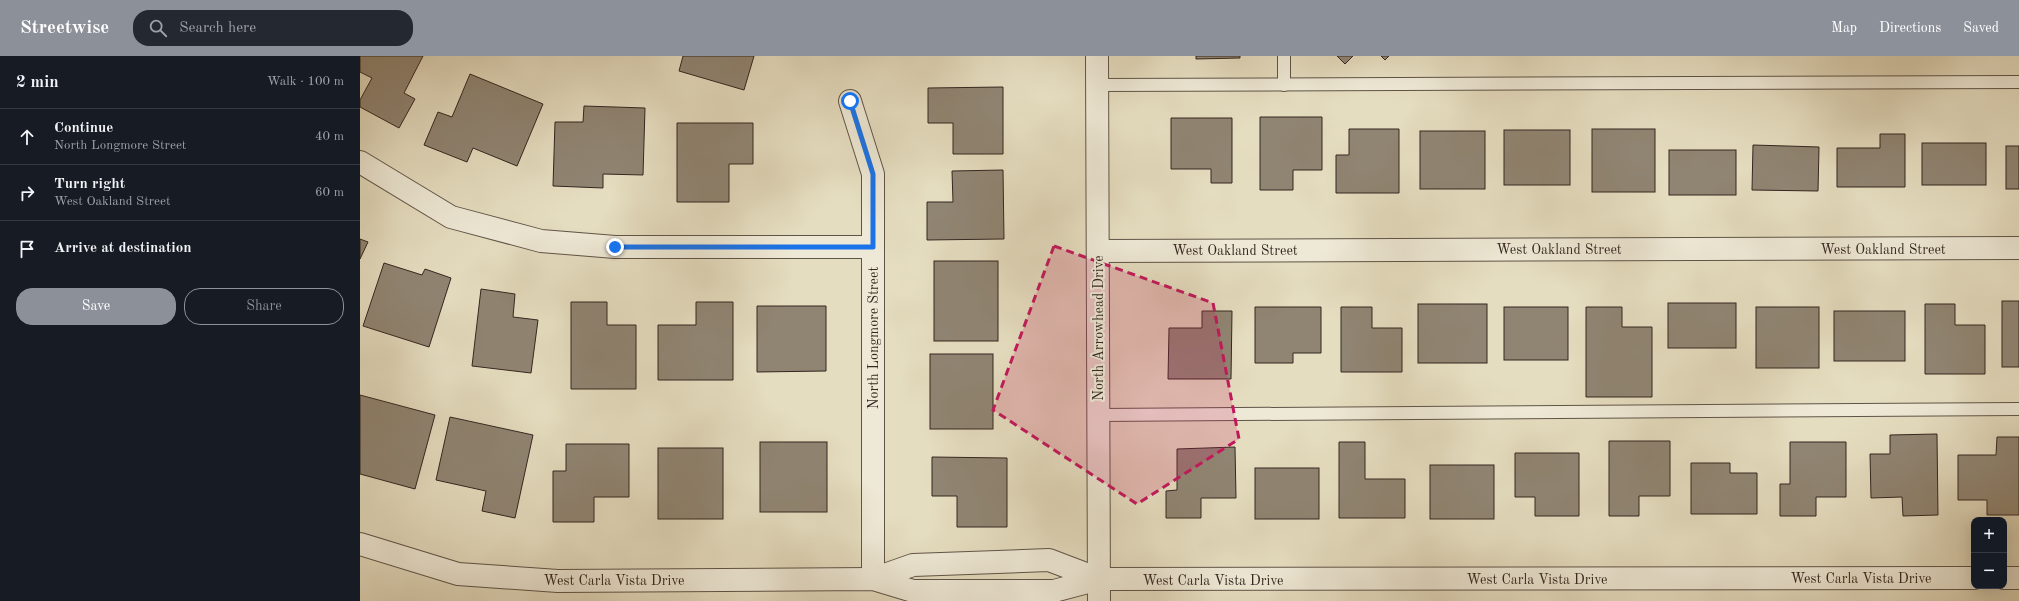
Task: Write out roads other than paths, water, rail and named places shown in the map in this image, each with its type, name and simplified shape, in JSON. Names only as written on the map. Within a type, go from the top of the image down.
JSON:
[{"type":"street","name":"North Arrowhead Drive","points":[[1097,56],[1099,601]]},
{"type":"street","name":"North Longmore Street","points":[[850,101],[873,174],[873,579]]},
{"type":"street","points":[[360,162],[451,217],[541,240],[615,247],[873,247]]},
{"type":"street","name":"West Oakland Street","points":[[1098,251],[2019,248]]},
{"type":"street","name":"West Carla Vista Drive","points":[[360,544],[458,574],[558,581],[873,579],[913,592],[1054,592],[1099,579],[1971,578]]},
{"type":"street","name":"West Carla Vista Drive","points":[[873,579],[913,565],[1050,560],[1099,579]]},
{"type":"street","points":[[2007,578],[2019,578]]},
{"type":"lane","points":[[1284,56],[1284,85]]},
{"type":"lane","points":[[1097,85],[2019,82]]},
{"type":"lane","points":[[1099,415],[2019,410]]}]
